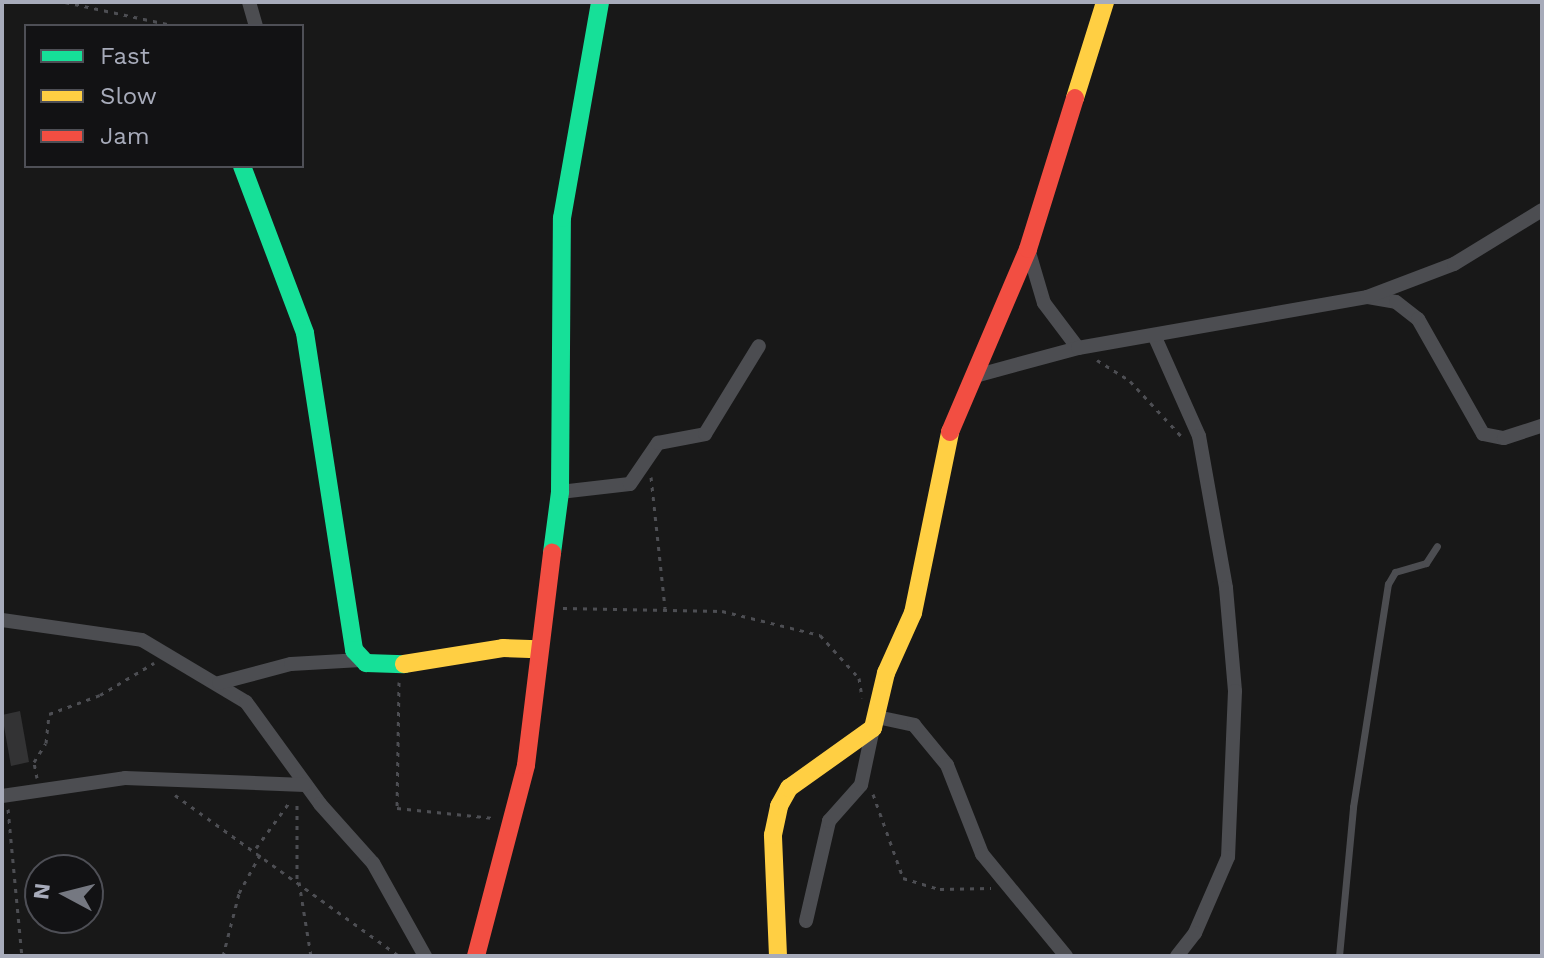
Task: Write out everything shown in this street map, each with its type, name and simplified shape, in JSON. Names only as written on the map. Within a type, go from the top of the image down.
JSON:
[{"type":"street","points":[[249,2],[255,24]]},
{"type":"street","points":[[476,956],[526,765],[537,649],[560,492],[558,265],[600,2]]},
{"type":"street","points":[[806,921],[829,821],[861,785],[868,766],[886,673],[913,613],[943,449],[1028,249],[1105,2]]},
{"type":"street","points":[[243,168],[305,333],[348,618],[361,660]]},
{"type":"street","points":[[975,376],[1078,348],[1367,297],[1454,264],[1542,210]]},
{"type":"street","points":[[1028,249],[1044,303],[1078,348]]},
{"type":"street","points":[[1367,297],[1396,302],[1418,319],[1483,434],[1504,438],[1542,426]]},
{"type":"street","points":[[1154,335],[1199,436],[1226,588],[1235,691],[1228,857],[1195,933],[1177,956]]},
{"type":"street","points":[[560,492],[630,484],[647,464],[658,443],[705,434],[759,346]]},
{"type":"street","points":[[2,620],[142,640],[219,683],[261,719],[305,785],[373,863],[425,956]]},
{"type":"street","points":[[219,683],[291,664],[361,660],[387,667],[503,648],[537,649]]},
{"type":"street","points":[[778,956],[773,835],[779,806],[789,788],[875,723],[914,725],[947,765],[982,854],[1066,956]]},
{"type":"street","points":[[4,796],[125,778],[305,785]]},
{"type":"lane","points":[[1339,956],[1353,807],[1388,584],[1395,572],[1426,563],[1437,546]]},
{"type":"path","points":[[65,2],[167,24]]},
{"type":"path","points":[[1078,348],[1130,381],[1188,444]]},
{"type":"path","points":[[647,464],[657,498],[665,608]]},
{"type":"path","points":[[544,602],[590,611],[665,608],[747,614],[826,638],[859,678],[875,723]]},
{"type":"path","points":[[39,790],[34,762],[46,743],[49,714],[100,695],[171,656]]},
{"type":"path","points":[[387,667],[399,681],[397,808],[514,820]]},
{"type":"path","points":[[868,766],[903,878],[940,889],[1007,885]]},
{"type":"path","points":[[161,781],[190,808],[256,848],[399,956]]},
{"type":"path","points":[[4,796],[22,956]]},
{"type":"path","points":[[256,848],[294,796],[301,806],[298,881],[311,956]]},
{"type":"path","points":[[223,956],[235,901],[261,853]]},
{"type":"building","points":[[20,711],[29,762],[11,766],[2,715]]},
{"type":"traffic: fast","points":[[552,553],[560,492],[562,218],[600,2]]},
{"type":"traffic: fast","points":[[243,168],[305,333],[354,650],[366,663],[404,664]]},
{"type":"traffic: slow","points":[[1075,98],[1105,2]]},
{"type":"traffic: slow","points":[[778,956],[773,835],[779,806],[789,788],[873,728],[886,673],[913,613],[950,432]]},
{"type":"traffic: slow","points":[[404,664],[503,648],[537,649]]},
{"type":"traffic: jam","points":[[950,432],[1028,249],[1075,98]]},
{"type":"traffic: jam","points":[[476,956],[526,765],[552,553]]}]
